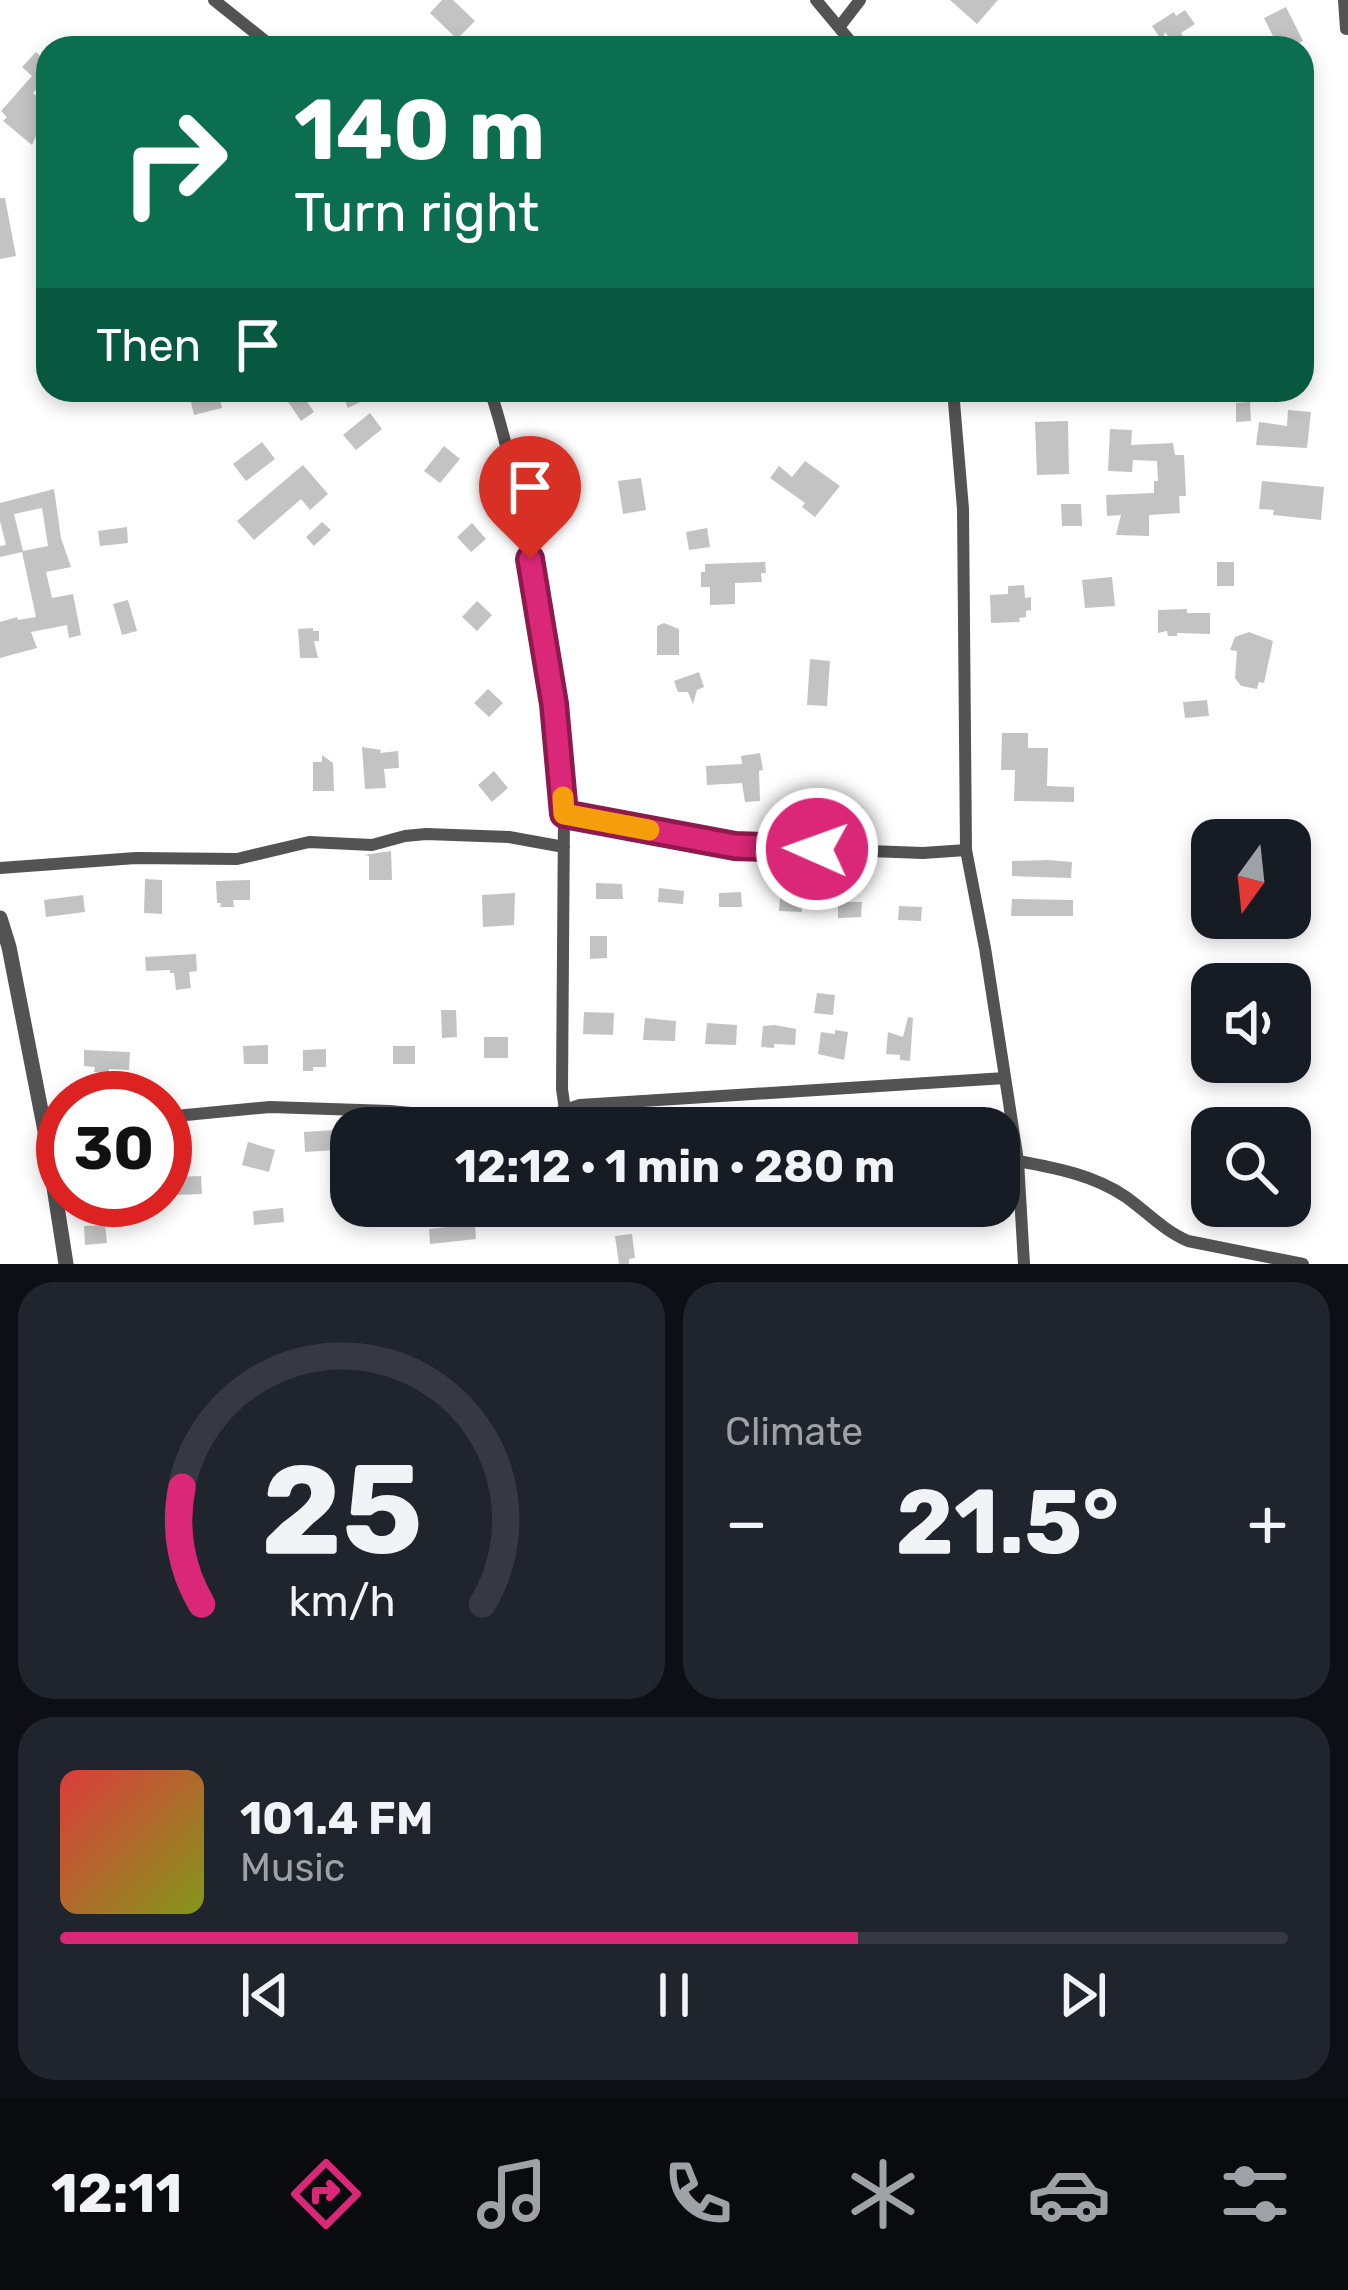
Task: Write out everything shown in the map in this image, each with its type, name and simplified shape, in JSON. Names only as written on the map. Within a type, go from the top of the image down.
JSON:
[{"type":"street","points":[[214,0],[259,36]]},
{"type":"street","points":[[816,0],[847,36]]},
{"type":"street","points":[[840,26],[860,0]]},
{"type":"street","points":[[1344,0],[1346,29]]},
{"type":"street","points":[[494,402],[539,602],[554,704],[564,814],[565,1107]]},
{"type":"street","points":[[954,402],[963,508],[966,850],[1010,1107]]},
{"type":"street","points":[[564,814],[735,846],[923,853],[966,850]]},
{"type":"street","points":[[0,868],[136,858],[237,859],[309,842],[364,846],[426,834],[509,837],[564,847]]},
{"type":"street","points":[[0,918],[39,1071]]},
{"type":"street","points":[[575,1107],[1005,1078]]},
{"type":"street","points":[[192,1114],[270,1107],[330,1110]]},
{"type":"street","points":[[1020,1161],[1093,1178],[1188,1241],[1303,1264]]},
{"type":"street","points":[[1020,1195],[1024,1264]]},
{"type":"street","points":[[63,1227],[66,1264]]},
{"type":"building","points":[[442,0],[453,0],[475,21],[454,36],[430,13]]},
{"type":"building","points":[[950,0],[998,0],[977,24]]},
{"type":"building","points":[[1286,7],[1300,36],[1273,36],[1264,18]]},
{"type":"building","points":[[1185,10],[1195,24],[1181,33],[1183,36],[1165,32],[1159,36],[1152,26],[1174,12],[1176,16]]},
{"type":"building","points":[[36,52],[36,136],[32,145],[3,121],[7,117],[1,111],[32,76],[22,67]]},
{"type":"building","points":[[0,198],[5,198],[16,256],[0,259]]},
{"type":"building","points":[[191,402],[221,402],[222,408],[194,415]]},
{"type":"building","points":[[288,402],[307,402],[314,412],[301,421]]},
{"type":"building","points":[[1250,402],[1251,421],[1236,422],[1236,403]]},
{"type":"building","points":[[1288,410],[1311,412],[1307,448],[1256,445],[1259,422],[1287,426]]},
{"type":"building","points":[[370,413],[382,429],[356,450],[343,435]]},
{"type":"building","points":[[1068,421],[1069,474],[1037,475],[1035,422]]},
{"type":"building","points":[[1110,429],[1132,430],[1131,445],[1173,443],[1175,455],[1184,455],[1186,496],[1179,496],[1180,513],[1149,515],[1149,536],[1116,535],[1121,515],[1107,516],[1106,495],[1154,493],[1157,461],[1133,460],[1132,472],[1108,471]]},
{"type":"building","points":[[262,442],[275,459],[246,481],[233,464]]},
{"type":"building","points":[[444,446],[460,459],[440,483],[424,471]]},
{"type":"building","points":[[805,461],[840,486],[815,517],[802,507],[805,503],[770,478],[779,466],[792,477]]},
{"type":"building","points":[[303,465],[328,494],[310,510],[301,499],[254,540],[237,521]]},
{"type":"building","points":[[641,478],[646,510],[623,514],[618,481]]},
{"type":"building","points":[[1262,481],[1324,487],[1321,520],[1259,509]]},
{"type":"building","points":[[54,489],[71,567],[46,572],[52,598],[73,594],[81,635],[69,638],[67,625],[31,632],[37,648],[0,658],[0,622],[36,617],[22,552],[0,557],[0,546],[6,545],[0,503]],"holes":[[[42,508],[48,546],[23,551],[14,514]]]},
{"type":"building","points":[[1061,504],[1081,504],[1082,526],[1062,526]]},
{"type":"building","points":[[322,522],[331,530],[314,546],[306,537]]},
{"type":"building","points":[[472,523],[486,539],[471,552],[457,537]]},
{"type":"building","points":[[127,527],[128,543],[100,546],[98,531]]},
{"type":"building","points":[[707,528],[710,547],[689,550],[686,532]]},
{"type":"building","points":[[765,562],[762,582],[735,583],[735,604],[710,605],[710,587],[701,587],[705,564]]},
{"type":"building","points":[[1217,562],[1234,562],[1234,586],[1217,586]]},
{"type":"building","points":[[1112,577],[1115,606],[1085,608],[1082,580]]},
{"type":"building","points":[[1024,585],[1025,598],[1031,597],[1026,617],[1019,618],[1020,622],[991,623],[990,595],[1008,594],[1008,586]]},
{"type":"building","points":[[128,600],[137,631],[122,635],[113,604]]},
{"type":"building","points":[[477,601],[492,615],[477,631],[462,617]]},
{"type":"building","points":[[1187,609],[1187,613],[1210,613],[1210,634],[1158,633],[1158,610]]},
{"type":"building","points":[[664,623],[679,629],[679,655],[657,655],[657,626]]},
{"type":"building","points":[[298,629],[319,631],[319,641],[314,641],[318,658],[300,658]]},
{"type":"building","points":[[1249,632],[1273,641],[1264,683],[1259,682],[1257,689],[1241,686],[1235,678],[1237,651],[1230,650],[1235,637]]},
{"type":"building","points":[[810,659],[830,661],[827,706],[807,705]]},
{"type":"building","points":[[699,672],[704,687],[697,690],[693,704],[688,692],[678,692],[674,681]]},
{"type":"building","points":[[488,689],[503,703],[489,717],[474,703]]},
{"type":"building","points":[[1207,700],[1209,716],[1185,718],[1183,702]]},
{"type":"building","points":[[1002,733],[1028,733],[1028,748],[1048,748],[1047,786],[1074,787],[1074,802],[1014,801],[1015,770],[1001,770]]},
{"type":"building","points":[[362,747],[380,753],[398,751],[399,768],[384,769],[386,788],[365,789]]},
{"type":"building","points":[[760,753],[760,801],[745,802],[742,783],[707,785],[706,766],[742,764],[741,756]]},
{"type":"building","points":[[322,755],[333,763],[334,791],[313,791],[313,762],[322,762]]},
{"type":"building","points":[[494,771],[508,788],[492,802],[478,785]]},
{"type":"building","points":[[845,806],[863,807],[861,823],[844,821]]},
{"type":"building","points":[[391,851],[392,880],[369,880],[369,856],[364,855]]},
{"type":"building","points":[[1012,861],[1072,862],[1071,878],[1012,876]]},
{"type":"building","points":[[145,879],[162,880],[162,914],[144,913]]},
{"type":"building","points":[[250,880],[250,900],[233,900],[234,907],[220,907],[216,881]]},
{"type":"building","points":[[596,883],[622,884],[623,899],[596,899]]},
{"type":"building","points":[[659,888],[684,891],[683,904],[658,902]]},
{"type":"building","points":[[741,892],[742,907],[719,907],[719,893]]},
{"type":"building","points":[[515,893],[514,925],[483,927],[482,895]]},
{"type":"building","points":[[83,895],[85,912],[46,917],[44,900]]},
{"type":"building","points":[[780,897],[802,899],[802,912],[779,911]]},
{"type":"building","points":[[1012,899],[1073,900],[1073,916],[1011,916]]},
{"type":"building","points":[[838,902],[862,902],[861,917],[838,918]]},
{"type":"building","points":[[899,906],[922,907],[921,921],[898,920]]},
{"type":"building","points":[[590,936],[607,936],[607,958],[590,959]]},
{"type":"building","points":[[196,954],[197,971],[189,972],[191,988],[176,990],[170,970],[146,971],[145,957]]},
{"type":"building","points":[[817,993],[835,995],[833,1015],[814,1013]]},
{"type":"building","points":[[441,1010],[456,1010],[457,1037],[442,1038]]},
{"type":"building","points":[[584,1012],[614,1013],[613,1035],[583,1034]]},
{"type":"building","points":[[908,1017],[913,1018],[910,1061],[886,1054],[888,1032],[903,1037]]},
{"type":"building","points":[[645,1018],[676,1021],[675,1041],[643,1040]]},
{"type":"building","points":[[707,1023],[737,1025],[736,1045],[705,1044]]},
{"type":"building","points":[[763,1026],[796,1029],[795,1045],[761,1047]]},
{"type":"building","points":[[835,1030],[848,1032],[844,1060],[818,1054],[821,1032],[835,1034]]},
{"type":"building","points":[[484,1037],[508,1037],[508,1058],[484,1058]]},
{"type":"building","points":[[268,1045],[268,1064],[244,1064],[243,1046]]},
{"type":"building","points":[[393,1046],[415,1046],[415,1064],[393,1064]]},
{"type":"building","points":[[326,1049],[326,1067],[303,1071],[303,1050]]},
{"type":"building","points":[[84,1050],[130,1052],[129,1070],[94,1071],[95,1067],[84,1066]]},
{"type":"building","points":[[330,1130],[330,1150],[305,1152],[304,1132]]},
{"type":"building","points":[[248,1142],[275,1150],[269,1172],[242,1165]]},
{"type":"building","points":[[192,1176],[201,1176],[202,1194],[192,1194]]},
{"type":"building","points":[[283,1208],[284,1222],[254,1225],[253,1211]]},
{"type":"building","points":[[84,1227],[105,1227],[107,1243],[85,1245]]},
{"type":"building","points":[[475,1227],[476,1239],[430,1244],[429,1229]]},
{"type":"building","points":[[632,1234],[635,1258],[619,1264],[615,1236]]},
{"type":"slow traffic","points":[[563,797],[564,814],[649,830]]},
{"type":"route","points":[[530,559],[554,704],[564,814],[735,846],[817,849]]}]
